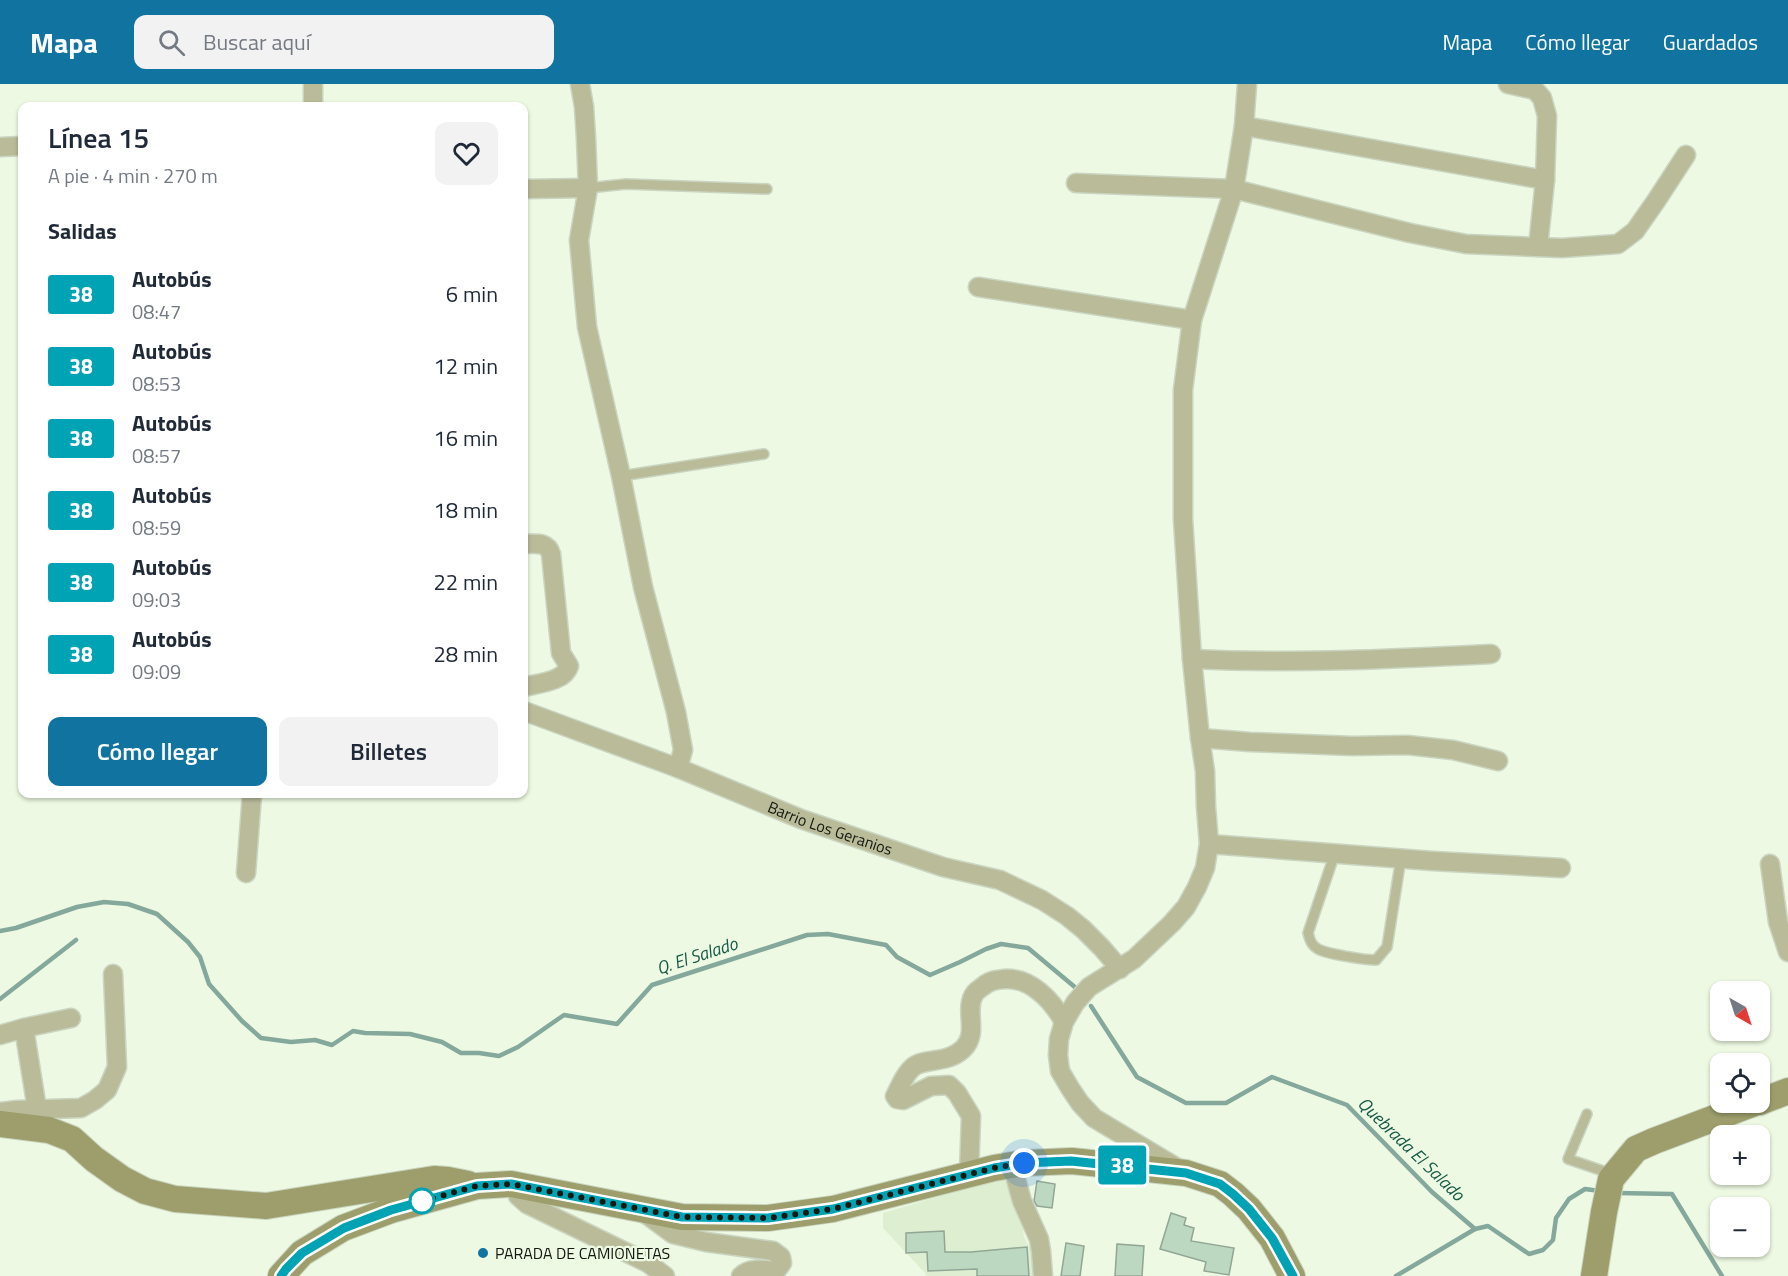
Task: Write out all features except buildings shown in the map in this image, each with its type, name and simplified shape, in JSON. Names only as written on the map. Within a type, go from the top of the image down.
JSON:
[{"type":"main road","points":[[1594,1276],[1604,1212],[1613,1177],[1636,1149],[1773,1099]]},
{"type":"main road","points":[[0,1124],[49,1130],[72,1139],[94,1160],[145,1191],[175,1199],[266,1206],[434,1179],[477,1186],[516,1185],[682,1217],[768,1218],[833,1209],[1012,1165],[1071,1161],[1186,1173],[1220,1184],[1249,1209],[1272,1238],[1293,1276]]},
{"type":"main road","points":[[281,1276],[302,1253],[344,1228],[391,1210],[477,1186]]},
{"type":"street","points":[[313,84],[313,102]]},
{"type":"street","points":[[580,84],[585,117],[588,188],[579,240],[587,327],[621,476],[643,587],[676,712],[683,750],[678,768]]},
{"type":"street","points":[[1186,1173],[1094,1118],[1080,1103],[1060,1071],[1058,1055],[1059,1039],[1064,1022],[1076,1003],[1089,987],[1120,969],[1172,924],[1186,907],[1205,868],[1209,844],[1205,771],[1192,659],[1182,519],[1183,390],[1192,320],[1234,189],[1244,126],[1247,84]]},
{"type":"street","points":[[1508,84],[1535,90],[1542,98],[1547,116],[1545,180],[1538,247]]},
{"type":"street","points":[[1244,126],[1545,180]]},
{"type":"street","points":[[0,147],[18,146]]},
{"type":"street","points":[[1076,183],[1234,189],[1410,233],[1466,244],[1562,248],[1618,244],[1635,231],[1686,154]]},
{"type":"street","points":[[528,189],[588,188]]},
{"type":"street","points":[[978,287],[1192,320]]},
{"type":"street","points":[[528,544],[544,544],[549,547],[561,652],[569,666],[565,675],[528,686]]},
{"type":"street","points":[[1192,659],[1358,660],[1491,654]]},
{"type":"street","name":"Barrio Los Geranios","points":[[528,712],[678,768],[801,819],[943,867],[1000,880],[1042,900],[1067,916],[1102,948],[1120,969]]},
{"type":"street","points":[[1200,738],[1353,746],[1407,745],[1453,750],[1498,761]]},
{"type":"street","points":[[246,873],[252,798]]},
{"type":"street","points":[[1209,844],[1561,868]]},
{"type":"street","points":[[1770,864],[1778,922],[1788,952]]},
{"type":"street","points":[[0,1112],[81,1108],[107,1090],[117,1067],[113,974]]},
{"type":"street","points":[[969,1174],[971,1116],[957,1093],[949,1085],[931,1086],[903,1100],[897,1099],[895,1096],[902,1082],[912,1067],[921,1063],[945,1060],[960,1052],[969,1043],[972,1027],[971,1005],[975,992],[992,980],[1015,978],[1035,988],[1056,1007],[1064,1022]]},
{"type":"street","points":[[0,1035],[71,1018]]},
{"type":"street","points":[[24,1028],[37,1109]]},
{"type":"street","points":[[1012,1165],[1022,1201],[1039,1239],[1042,1276]]},
{"type":"street","points":[[516,1185],[518,1196],[526,1204],[648,1263],[665,1276]]},
{"type":"street","points":[[638,1209],[673,1234],[706,1242],[773,1251],[781,1257],[782,1263],[776,1270],[754,1269],[744,1272],[741,1276]]},
{"type":"lane","points":[[588,188],[626,184],[767,189]]},
{"type":"lane","points":[[621,476],[764,454]]},
{"type":"lane","points":[[1335,853],[1308,933],[1311,943],[1318,950],[1363,960],[1376,960],[1387,947],[1401,858]]},
{"type":"lane","points":[[1587,1114],[1568,1159],[1613,1177]]},
{"type":"shaded area","points":[[1002,1178],[1018,1193],[1024,1237],[1032,1251],[1033,1276],[926,1276],[883,1228],[883,1213]]},
{"type":"waterway","name":"Q. El Salado","points":[[0,931],[16,928],[77,907],[104,902],[128,904],[157,914],[188,942],[200,957],[209,984],[242,1021],[261,1038],[291,1042],[315,1040],[332,1045],[353,1031],[410,1034],[442,1042],[461,1053],[499,1056],[518,1047],[564,1015],[617,1024],[652,985],[807,935],[828,934],[886,945],[897,957],[930,975],[1001,944],[1028,948],[1076,988]]},
{"type":"waterway","points":[[0,999],[76,940]]},
{"type":"waterway","name":"Quebrada El Salado","points":[[1091,1006],[1137,1077],[1186,1103],[1226,1103],[1272,1077],[1347,1105],[1432,1192],[1475,1229]]},
{"type":"waterway","points":[[1396,1276],[1475,1229],[1488,1226],[1529,1254],[1543,1250],[1553,1240],[1556,1218],[1569,1199],[1585,1189],[1600,1191]]},
{"type":"waterway","points":[[1617,1193],[1672,1194],[1722,1276]]},
{"type":"bus line","name":"38","points":[[281,1276],[302,1253],[344,1228],[391,1210],[477,1186],[511,1184],[682,1217],[768,1218],[833,1209],[994,1168],[1024,1163],[1071,1161],[1186,1173],[1220,1184],[1249,1209],[1272,1238],[1293,1276]]},
{"type":"place","name":"PARADA DE CAMIONETAS","points":[[483,1253]]},
{"type":"route","points":[[422,1201],[412,1204],[477,1186],[511,1184],[682,1217],[768,1218],[833,1209],[994,1168],[1024,1163]]}]
